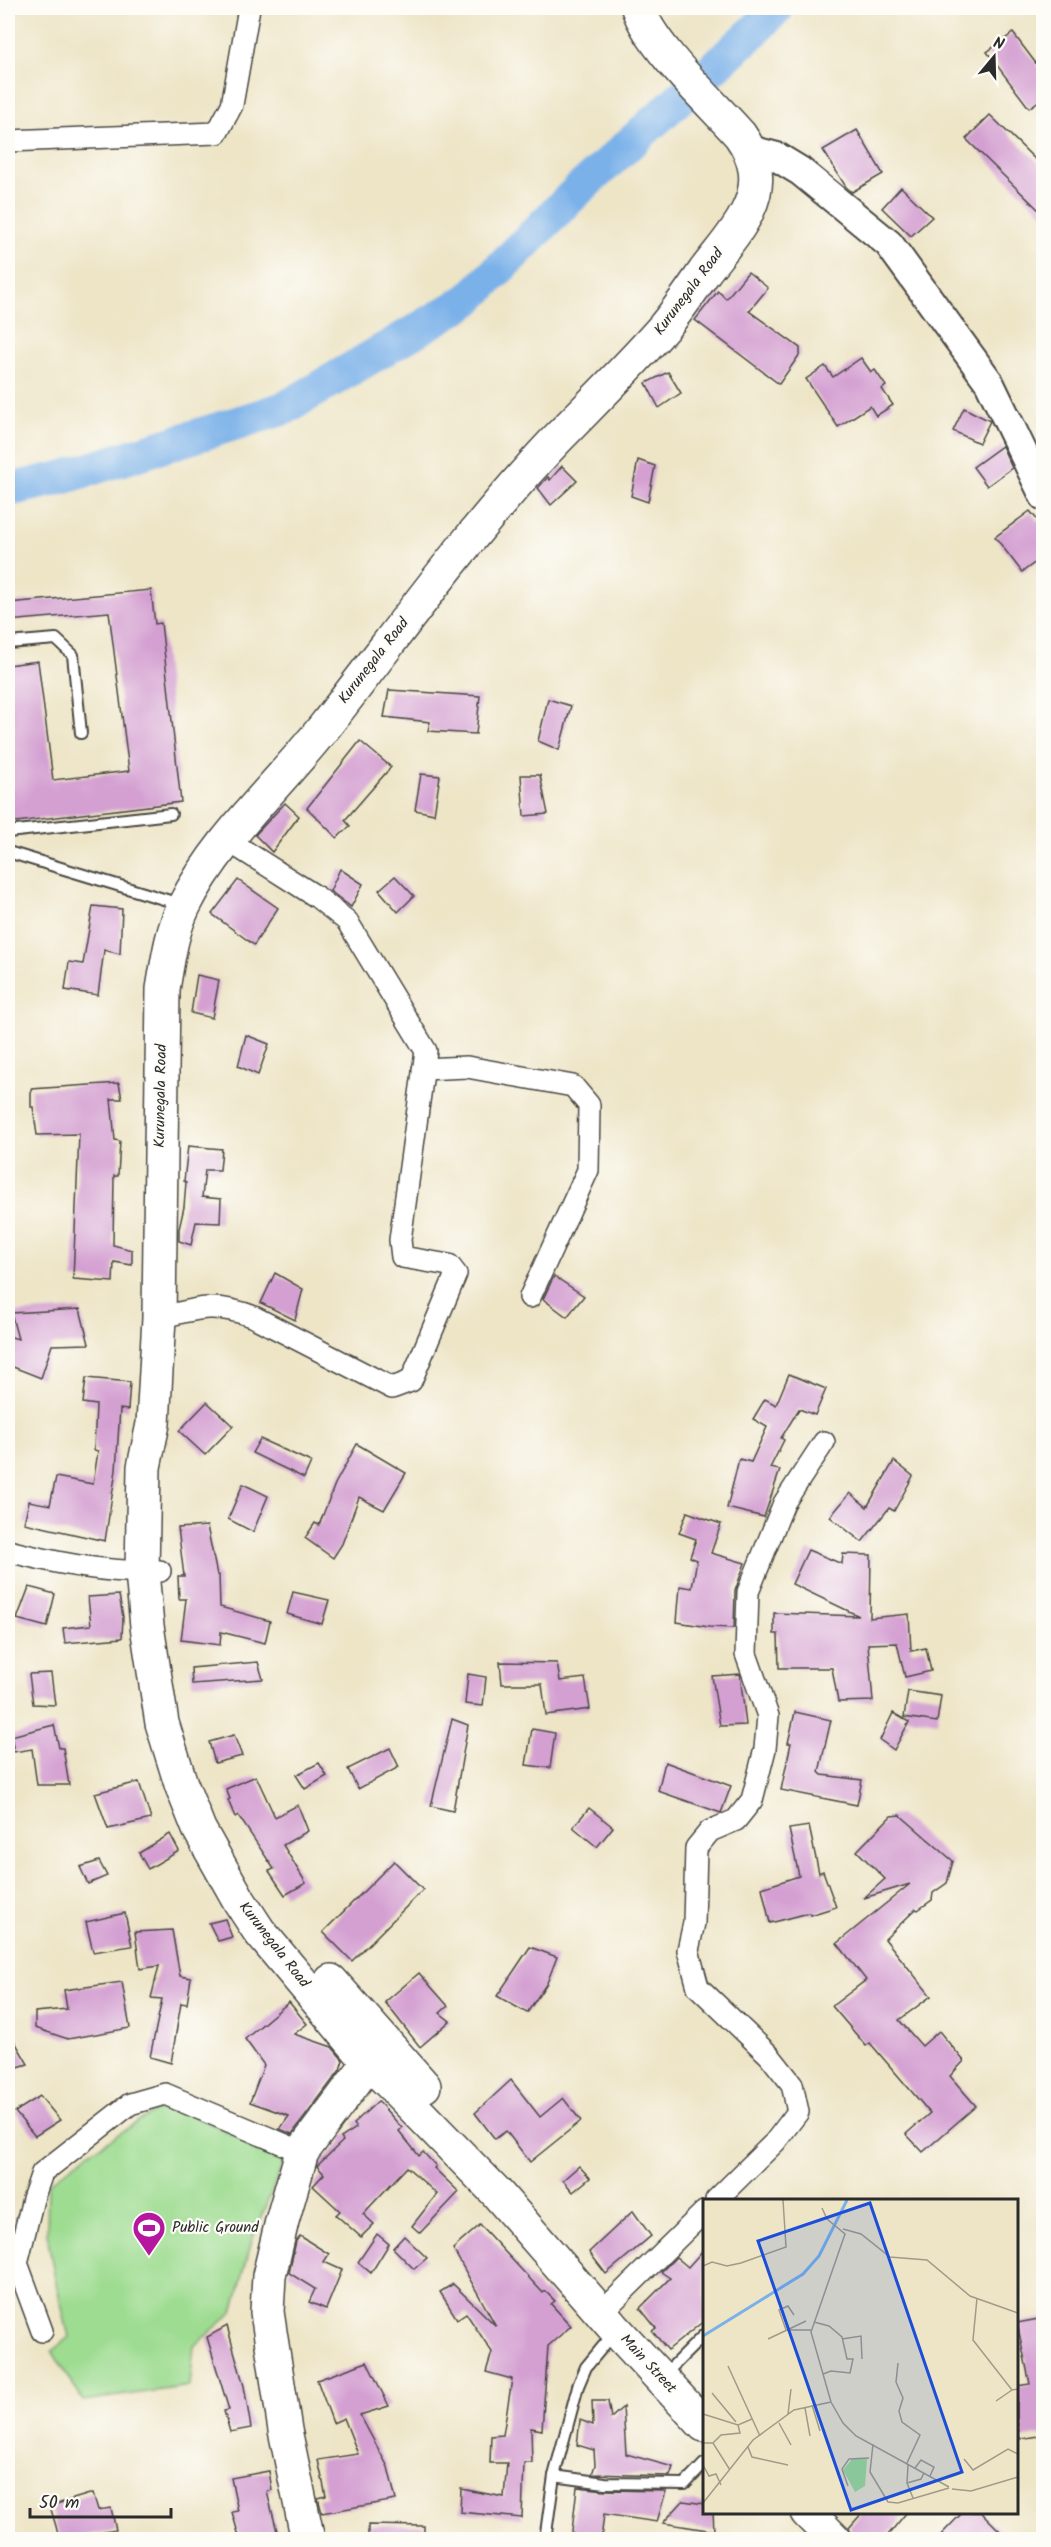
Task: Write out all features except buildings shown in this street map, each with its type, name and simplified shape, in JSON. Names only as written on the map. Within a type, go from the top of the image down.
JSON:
[{"type":"main road","points":[[638,8],[652,35],[745,142]]},
{"type":"main road","name":"Kurunegala Road","points":[[614,2317],[495,2191],[376,2052],[259,1931],[199,1829],[181,1784],[162,1723],[147,1626],[158,1467],[153,1424],[159,1318],[163,989],[168,948],[184,905],[212,858],[324,728],[418,604],[526,473],[666,324],[747,212],[756,183],[755,165],[745,142]]},
{"type":"main road","points":[[308,2540],[285,2430],[267,2312],[269,2276],[302,2152],[376,2052]]},
{"type":"main road","name":"Main Street","points":[[614,2317],[666,2373],[703,2422]]},
{"type":"main road","name":"Main Street","points":[[666,2373],[703,2403]]},
{"type":"main road","points":[[790,2514],[820,2525]]},
{"type":"street","points":[[8,141],[218,133],[232,105],[249,8]]},
{"type":"street","points":[[745,142],[800,171],[889,244],[989,381],[1044,496]]},
{"type":"street","points":[[159,1318],[192,1309],[232,1308],[392,1388],[411,1382],[456,1274],[449,1265],[402,1257],[400,1240],[426,1051],[347,921],[317,897],[227,840]]},
{"type":"street","points":[[423,1069],[467,1066],[573,1086],[590,1105],[588,1170],[530,1297]]},
{"type":"street","points":[[717,2199],[775,2142],[798,2112],[792,2084],[769,2055],[698,1986],[688,1950],[694,1923],[696,1848],[710,1831],[736,1820],[752,1800],[765,1749],[768,1716],[746,1654],[748,1592],[784,1503],[824,1442]]},
{"type":"street","points":[[8,1551],[50,1561],[151,1571]]},
{"type":"street","points":[[42,2331],[17,2263],[42,2173],[130,2104],[165,2094],[302,2152]]},
{"type":"street","points":[[614,2317],[703,2214]]},
{"type":"lane","points":[[8,643],[56,639],[73,655],[81,733]]},
{"type":"lane","points":[[8,832],[171,814]]},
{"type":"lane","points":[[8,852],[184,905]]},
{"type":"lane","points":[[545,2540],[554,2476],[578,2386],[614,2317]]},
{"type":"lane","points":[[666,2373],[703,2337]]},
{"type":"lane","points":[[554,2476],[605,2483],[685,2484],[703,2466]]},
{"type":"green space","name":"Public Ground","points":[[178,2109],[285,2158],[252,2240],[233,2312],[194,2346],[190,2386],[83,2401],[52,2351],[69,2337],[47,2233],[48,2184],[90,2152],[155,2111]]},
{"type":"waterway","points":[[8,490],[65,477],[285,408],[468,300],[575,193],[777,8]]},
{"type":"place","name":"Public Ground","points":[[149,2257]]}]
